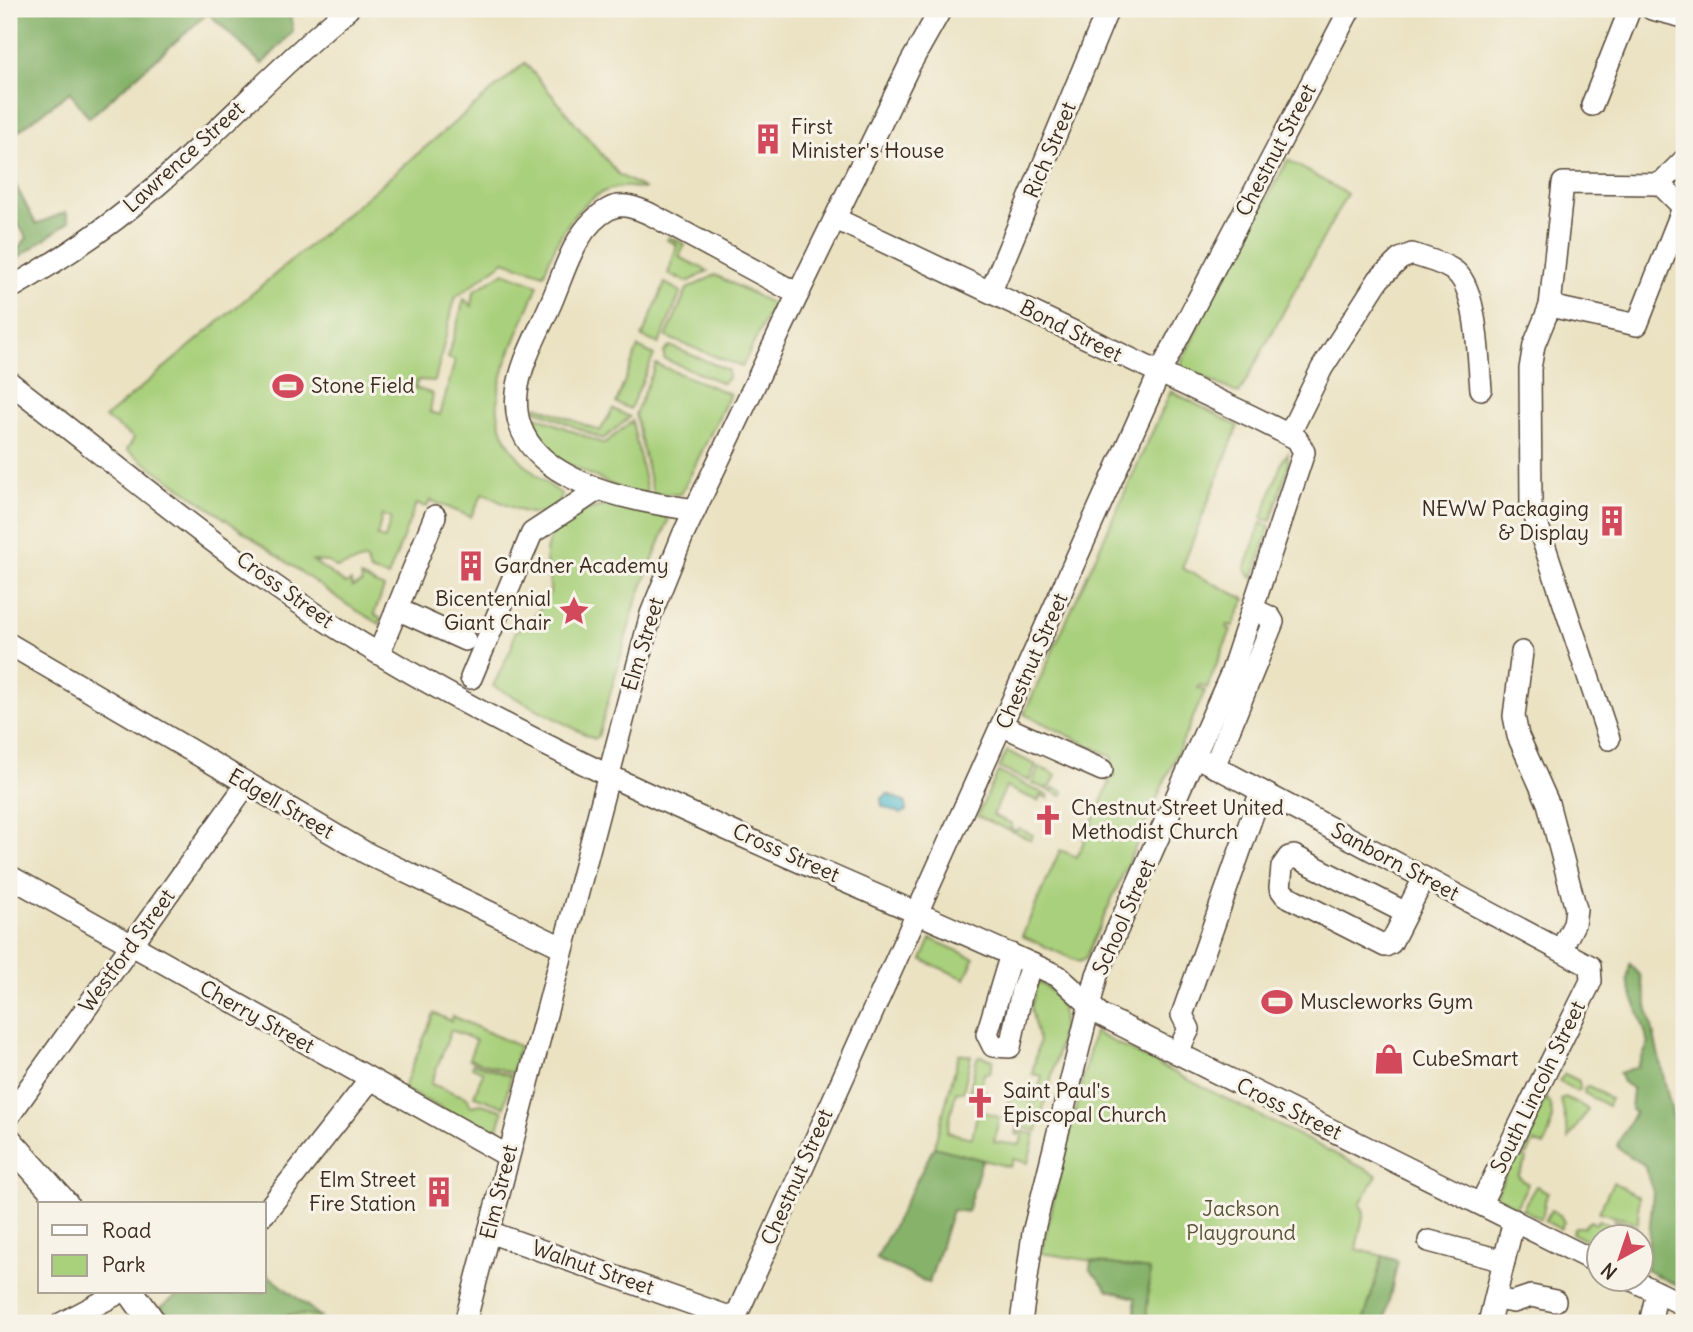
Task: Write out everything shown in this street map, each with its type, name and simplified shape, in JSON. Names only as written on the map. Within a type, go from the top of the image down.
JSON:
[{"type":"main road","points":[[9,1141],[63,1202]]},
{"type":"street","name":"Lawrence Street","points":[[9,289],[68,253],[150,191],[348,9]]},
{"type":"street","name":"Elm Street","points":[[465,1323],[650,614],[695,510],[798,294],[910,64],[941,9]]},
{"type":"street","name":"Rich Street","points":[[991,291],[1108,9]]},
{"type":"street","name":"Chestnut Street","points":[[734,1321],[1159,374],[1350,9]]},
{"type":"street","points":[[1592,105],[1630,9]]},
{"type":"street","points":[[1652,9],[1684,17]]},
{"type":"street","points":[[1660,184],[1684,160]]},
{"type":"street","points":[[1550,306],[1637,325],[1684,208],[1660,184],[1563,183],[1550,306],[1534,345],[1530,369],[1531,505],[1609,739]]},
{"type":"street","points":[[695,510],[597,491],[562,473],[537,450],[523,430],[516,407],[518,381],[573,249],[593,223],[616,206],[638,209],[798,294]]},
{"type":"street","name":"Bond Street","points":[[836,219],[991,291],[1296,441]]},
{"type":"street","name":"School Street","points":[[1021,1323],[1033,1233],[1097,975],[1231,674],[1304,458],[1296,441],[1322,369],[1378,279],[1400,258],[1412,254],[1455,270],[1466,282],[1471,298],[1481,389]]},
{"type":"street","name":"Cross Street","points":[[9,382],[168,507],[339,629],[379,653],[607,774],[1058,976],[1101,1015],[1584,1256]]},
{"type":"street","points":[[471,678],[532,533],[597,491]]},
{"type":"street","points":[[379,653],[435,516]]},
{"type":"street","points":[[397,609],[465,640]]},
{"type":"street","points":[[1214,766],[1273,622],[1270,617],[1253,609]]},
{"type":"street","name":"Edgell Street","points":[[9,644],[246,785],[398,870],[562,947]]},
{"type":"street","points":[[1521,652],[1514,716],[1518,736],[1548,803],[1576,909],[1574,924],[1561,950]]},
{"type":"street","points":[[1003,726],[1102,770]]},
{"type":"street","name":"Sanborn Street","points":[[1195,756],[1586,962],[1592,971]]},
{"type":"street","name":"Westford Street","points":[[9,1116],[246,785]]},
{"type":"street","points":[[1177,1053],[1189,1029],[1182,1016],[1193,979],[1261,791]]},
{"type":"street","points":[[1406,913],[1294,856],[1289,857],[1282,867],[1280,888],[1285,895],[1385,946],[1391,943],[1424,878]]},
{"type":"street","name":"Cherry Street","points":[[9,876],[130,947],[508,1156]]},
{"type":"street","points":[[1011,954],[988,1034],[993,1045],[1010,1047],[1022,991],[1032,964]]},
{"type":"street","name":"South Lincoln Street","points":[[1481,1203],[1591,981],[1592,971]]},
{"type":"street","points":[[266,1211],[369,1080]]},
{"type":"street","points":[[1489,1323],[1514,1220]]},
{"type":"street","name":"Walnut Street","points":[[489,1232],[734,1321]]},
{"type":"street","points":[[1429,1241],[1504,1261]]},
{"type":"street","points":[[1654,1290],[1684,1305]]},
{"type":"street","points":[[1650,1323],[1657,1292]]},
{"type":"street","points":[[1495,1299],[1513,1302],[1531,1296],[1555,1301]]},
{"type":"street","points":[[62,1323],[139,1300]]},
{"type":"green space","points":[[9,9],[290,9],[293,32],[262,64],[208,13],[89,118],[70,92],[9,138]]},
{"type":"green space","points":[[525,63],[619,175],[645,189],[626,187],[608,190],[582,207],[555,246],[544,274],[504,261],[455,298],[435,381],[418,380],[415,388],[433,394],[430,412],[440,415],[455,361],[448,358],[464,299],[472,306],[474,291],[504,272],[538,285],[502,374],[498,399],[500,423],[510,446],[530,469],[562,494],[562,497],[554,507],[535,513],[513,508],[483,493],[471,517],[430,500],[427,507],[416,504],[388,577],[370,571],[366,559],[337,568],[328,562],[313,561],[346,584],[351,581],[352,587],[362,583],[361,577],[384,588],[374,614],[381,619],[380,624],[349,606],[127,450],[134,438],[105,418]],"holes":[[[382,515],[391,518],[385,539],[377,537]]]},
{"type":"green space","points":[[1288,160],[1347,194],[1239,394],[1183,368],[1181,364],[1211,298]]},
{"type":"green space","points":[[9,173],[36,224],[66,212],[69,222],[9,264],[9,259],[27,238],[9,210]]},
{"type":"green space","points":[[669,237],[685,244],[679,257],[708,271],[688,282],[668,274],[677,245],[667,240]]},
{"type":"green space","points":[[715,275],[773,304],[742,367],[666,337],[687,289]]},
{"type":"green space","points":[[665,283],[681,292],[659,344],[642,337]]},
{"type":"green space","points":[[670,346],[728,370],[728,378],[723,383],[664,359],[664,352]]},
{"type":"green space","points":[[638,347],[654,355],[630,409],[616,403]]},
{"type":"green space","points":[[656,364],[730,394],[681,494],[653,494],[635,414]]},
{"type":"green space","points":[[1171,391],[1238,426],[1182,568],[1245,599],[1233,626],[1228,625],[1227,628],[1231,630],[1207,688],[1200,685],[1198,688],[1205,691],[1085,959],[1079,962],[1022,936],[1060,850],[1077,857],[1110,782],[1104,779],[1113,757],[1024,714]]},
{"type":"green space","points":[[537,406],[600,431],[613,409],[630,417],[603,439],[536,410]]},
{"type":"green space","points":[[536,416],[604,444],[632,421],[647,491],[627,492],[559,460],[529,422],[529,418]]},
{"type":"green space","points":[[1288,453],[1288,467],[1271,521],[1262,518],[1283,459]]},
{"type":"green space","points":[[608,505],[622,505],[666,516],[668,521],[635,605],[598,737],[594,739],[493,686],[511,649],[515,632],[535,615],[550,593],[546,554],[553,534],[559,526],[578,514]]},
{"type":"green space","points":[[1261,523],[1270,526],[1253,579],[1245,569]]},
{"type":"green space","points":[[1007,751],[1036,765],[1029,781],[999,768]]},
{"type":"green space","points":[[1039,767],[1056,775],[1051,787],[1047,787],[1050,791],[1032,783]]},
{"type":"green space","points":[[998,772],[1049,796],[1048,799],[1041,795],[1038,801],[1006,787],[993,815],[1012,824],[1010,828],[1016,831],[1018,828],[1033,835],[1031,840],[977,816]]},
{"type":"green space","points":[[1055,788],[1064,792],[1062,796],[1050,791]]},
{"type":"green space","points":[[931,939],[974,958],[965,979],[922,960]]},
{"type":"green space","points":[[1630,964],[1640,975],[1684,1165],[1684,1289],[1654,1274],[1654,1224],[1650,1224],[1653,1192],[1644,1165],[1617,1145],[1635,1112],[1631,1110],[1633,1089],[1623,1082],[1619,1073],[1637,1067],[1649,1043],[1627,980]]},
{"type":"green space","points":[[1037,981],[1058,1000],[1063,1019],[1054,1068],[1037,1131],[1021,1127],[1019,1135],[1016,1134],[1018,1124],[1003,1118],[1007,1102],[1010,1103],[1009,1096],[1036,1102],[1042,1076],[1032,1074],[1039,1042],[1031,1009]]},
{"type":"green space","points":[[434,1013],[451,1021],[452,1016],[519,1046],[512,1073],[469,1059],[476,1040],[451,1030],[431,1084],[468,1098],[470,1106],[482,1104],[503,1111],[496,1136],[403,1089]]},
{"type":"green space","name":"Jackson Playground","points":[[1094,1032],[1377,1175],[1360,1204],[1364,1212],[1356,1249],[1383,1256],[1363,1323],[1146,1323],[1150,1270],[1041,1253]]},
{"type":"green space","points":[[959,1054],[971,1056],[963,1092],[956,1091],[947,1132],[972,1138],[978,1110],[999,1117],[994,1142],[1020,1145],[1023,1132],[1035,1134],[1028,1163],[1013,1159],[1010,1167],[934,1147]]},
{"type":"green space","points":[[982,1056],[993,1060],[990,1073],[984,1073],[981,1089],[985,1091],[984,1096],[969,1093],[977,1058]]},
{"type":"green space","points":[[473,1063],[511,1076],[504,1107],[474,1096],[483,1072],[472,1067]]},
{"type":"green space","points":[[1565,1074],[1579,1081],[1580,1090],[1576,1091],[1559,1081]]},
{"type":"green space","points":[[1589,1086],[1611,1099],[1608,1106],[1584,1093],[1585,1087]]},
{"type":"green space","points":[[1565,1097],[1588,1109],[1569,1139],[1561,1099]]},
{"type":"green space","points":[[1546,1098],[1552,1116],[1549,1134],[1544,1146],[1534,1142],[1527,1155],[1518,1150]]},
{"type":"green space","points":[[934,1147],[982,1160],[967,1212],[952,1210],[929,1283],[876,1259]]},
{"type":"green space","points":[[1516,1153],[1527,1159],[1518,1176],[1528,1184],[1516,1207],[1496,1195]]},
{"type":"green space","points":[[1613,1182],[1639,1197],[1638,1223],[1599,1212]]},
{"type":"green space","points":[[1536,1186],[1548,1192],[1541,1219],[1522,1209]]},
{"type":"green space","points":[[1551,1210],[1560,1215],[1564,1222],[1560,1229],[1545,1221]]},
{"type":"green space","points":[[1575,1227],[1583,1227],[1584,1239],[1572,1233]]},
{"type":"green space","points":[[1383,1256],[1398,1261],[1384,1323],[1363,1323]]},
{"type":"green space","points":[[1091,1261],[1150,1270],[1146,1323],[1135,1323],[1135,1298],[1108,1290],[1090,1269]]},
{"type":"green space","points":[[266,1274],[320,1316],[293,1314],[264,1323],[172,1323],[161,1307],[179,1294],[266,1294]]},
{"type":"green space","points":[[293,1314],[320,1316],[317,1323],[264,1323]]},
{"type":"water","points":[[888,794],[906,803],[906,811],[901,814],[882,806],[881,799]]},
{"type":"place","name":"First Minister's House","points":[[768,139]]},
{"type":"place","name":"Stone Field","points":[[288,386]]},
{"type":"place","name":"NEWW Packaging & Display","points":[[1612,521]]},
{"type":"place","name":"Gardner Academy","points":[[471,566]]},
{"type":"place","name":"Bicentennial Giant Chair","points":[[574,611]]},
{"type":"place","name":"Chestnut Street United Methodist Church","points":[[1048,820]]},
{"type":"place","name":"Muscleworks Gym","points":[[1277,1002]]},
{"type":"place","name":"CubeSmart","points":[[1389,1059]]},
{"type":"place","name":"Saint Paul's Episcopal Church","points":[[980,1103]]},
{"type":"place","name":"Elm Street Fire Station","points":[[439,1192]]}]
